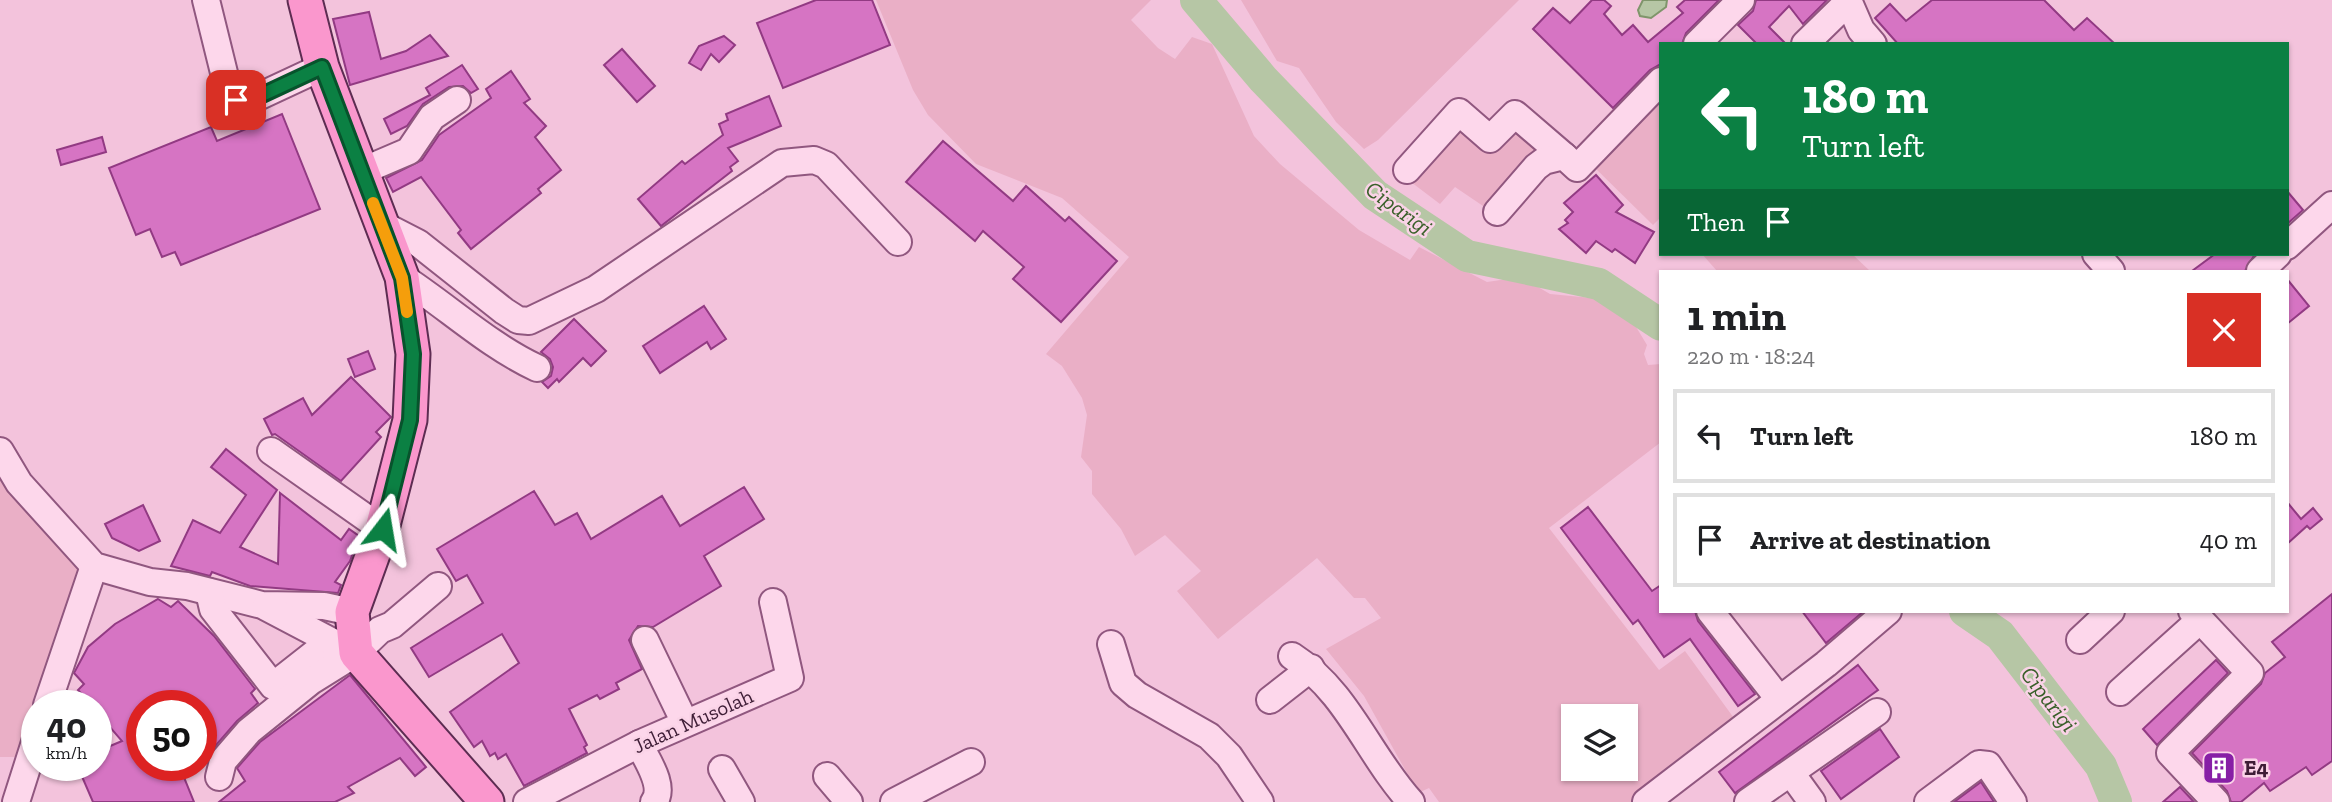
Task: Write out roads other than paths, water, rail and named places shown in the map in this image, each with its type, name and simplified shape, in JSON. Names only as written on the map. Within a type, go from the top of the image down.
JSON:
[{"type":"main road","points":[[305,0],[322,67],[402,278],[413,354],[410,420],[383,529],[352,612],[343,647],[487,802]]},
{"type":"street","points":[[206,0],[228,89],[236,100],[247,102],[322,67]]},
{"type":"street","points":[[1700,42],[1741,0]]},
{"type":"street","points":[[1807,42],[1848,1],[1861,30],[1871,42]]},
{"type":"street","points":[[1406,170],[1459,112],[1490,139],[1515,114],[1577,168],[1659,83]]},
{"type":"street","points":[[360,172],[409,151],[432,117],[457,100]]},
{"type":"street","points":[[1497,212],[1536,167],[1544,161],[1564,156]]},
{"type":"street","points":[[383,225],[418,243],[504,311],[519,320],[529,321],[596,289],[782,163],[814,160],[826,165],[898,242]]},
{"type":"street","points":[[2289,244],[2332,205]]},
{"type":"street","points":[[2098,256],[2110,270]]},
{"type":"street","points":[[2261,270],[2276,256]]},
{"type":"street","points":[[402,278],[444,305],[508,355],[537,368]]},
{"type":"street","points":[[0,451],[19,483],[94,566],[150,582],[262,605],[324,606],[352,612]]},
{"type":"street","points":[[271,451],[383,529]]},
{"type":"street","points":[[52,690],[94,566]]},
{"type":"street","points":[[209,592],[213,609],[273,686],[343,647],[438,586]]},
{"type":"street","name":"Jalan Musolah","points":[[527,802],[639,744],[790,678],[774,602]]},
{"type":"street","points":[[262,605],[343,647]]},
{"type":"street","points":[[1712,613],[1779,699]]},
{"type":"street","points":[[1646,802],[1826,664],[1886,613]]},
{"type":"street","points":[[2080,640],[2109,613]]},
{"type":"street","points":[[2120,692],[2196,615],[2250,673],[2170,753],[2216,802]]},
{"type":"street","points":[[645,640],[685,723]]},
{"type":"street","points":[[1111,645],[1123,683],[1137,695],[1209,736],[1229,756],[1260,802]]},
{"type":"street","points":[[219,777],[223,761],[249,731],[311,681],[343,647]]},
{"type":"street","points":[[1270,700],[1301,662],[1343,703],[1411,802]]},
{"type":"street","points":[[1748,802],[1877,712]]},
{"type":"street","points":[[639,744],[656,781],[658,790],[654,802]]},
{"type":"street","points":[[894,802],[971,762]]},
{"type":"street","points":[[1928,802],[1979,764],[1988,765],[2013,802]]},
{"type":"street","points":[[723,769],[741,802]]},
{"type":"street","points":[[1791,774],[1812,802]]},
{"type":"street","points":[[827,776],[849,802]]},
{"type":"street","points":[[16,802],[23,781]]},
{"type":"waterway","name":"Ciparigi","points":[[1196,0],[1263,79],[1375,195],[1467,256],[1599,284],[1659,324]]},
{"type":"waterway","name":"Ciparigi","points":[[1968,613],[2000,635],[2101,766],[2116,802]]},
{"type":"place","name":"E4","points":[[2219,768]]}]
